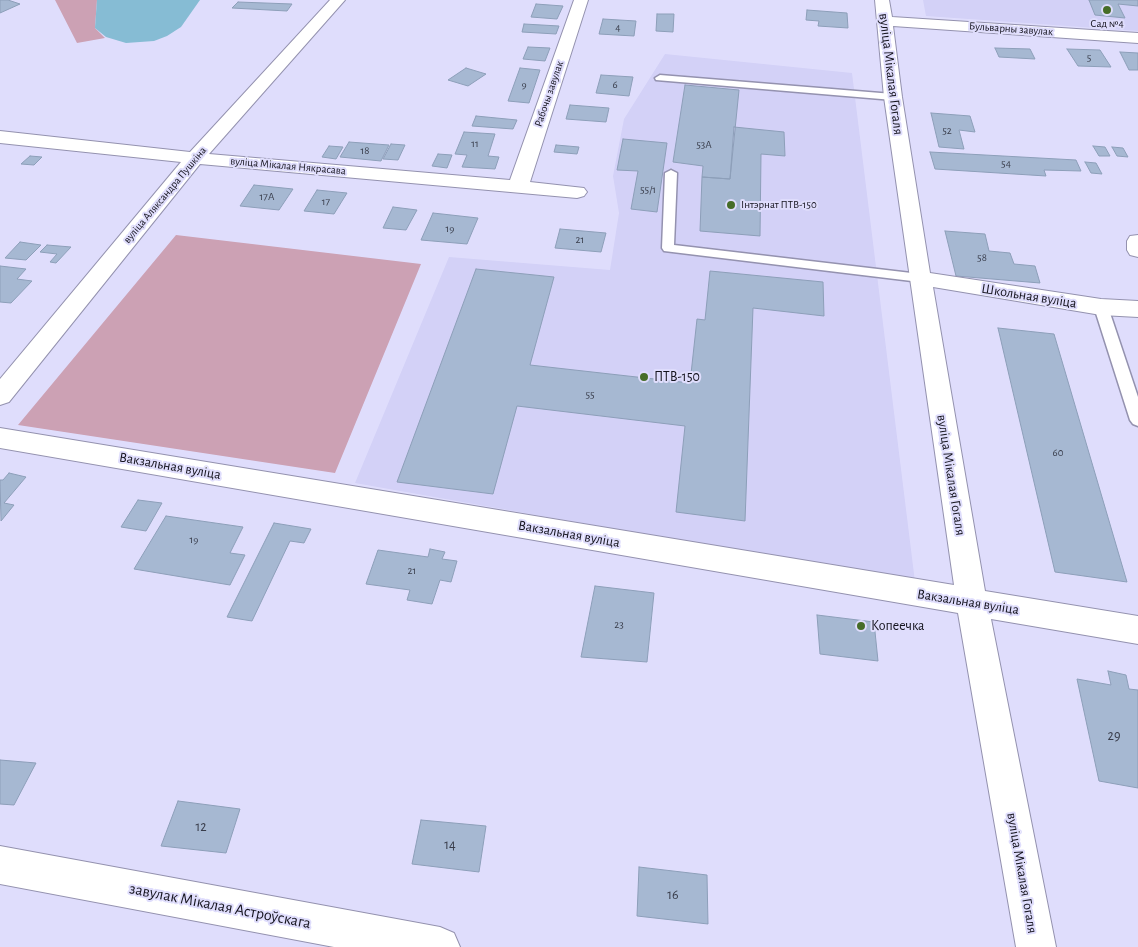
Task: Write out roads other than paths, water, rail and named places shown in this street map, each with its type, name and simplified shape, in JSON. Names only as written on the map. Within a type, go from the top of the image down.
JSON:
[{"type":"street","name":"вуліца Аляксандра Пушкіна","points":[[0,396],[195,158],[338,0]]},
{"type":"street","name":"Рабочы завулак","points":[[518,187],[581,0]]},
{"type":"street","name":"Бульварны завулак","points":[[883,11],[1138,38]]},
{"type":"street","name":"вуліца Мікалая Гогаля","points":[[883,11],[893,97],[920,278],[972,603],[1036,947]]},
{"type":"street","name":"вуліца Мікалая Някрасава","points":[[0,137],[195,158],[577,192]]},
{"type":"street","points":[[1138,241],[1138,250]]},
{"type":"street","name":"Школьная вуліца","points":[[920,278],[1101,307],[1138,309]]},
{"type":"street","name":"Вакзальная вуліца","points":[[0,438],[1138,630]]},
{"type":"street","name":"завулак Мікалая Астроўскага","points":[[0,865],[440,947]]},
{"type":"lane","points":[[660,78],[893,97]]},
{"type":"lane","points":[[671,173],[668,248],[920,278]]},
{"type":"lane","points":[[1101,307],[1138,420]]},
{"type":"place","name":"Сад №4","points":[[1107,10]]},
{"type":"place","name":"Інтэрнат ПТВ-150","points":[[731,205]]},
{"type":"place","name":"ПТВ-150","points":[[644,377]]},
{"type":"place","name":"Копеечка","points":[[861,626]]}]
